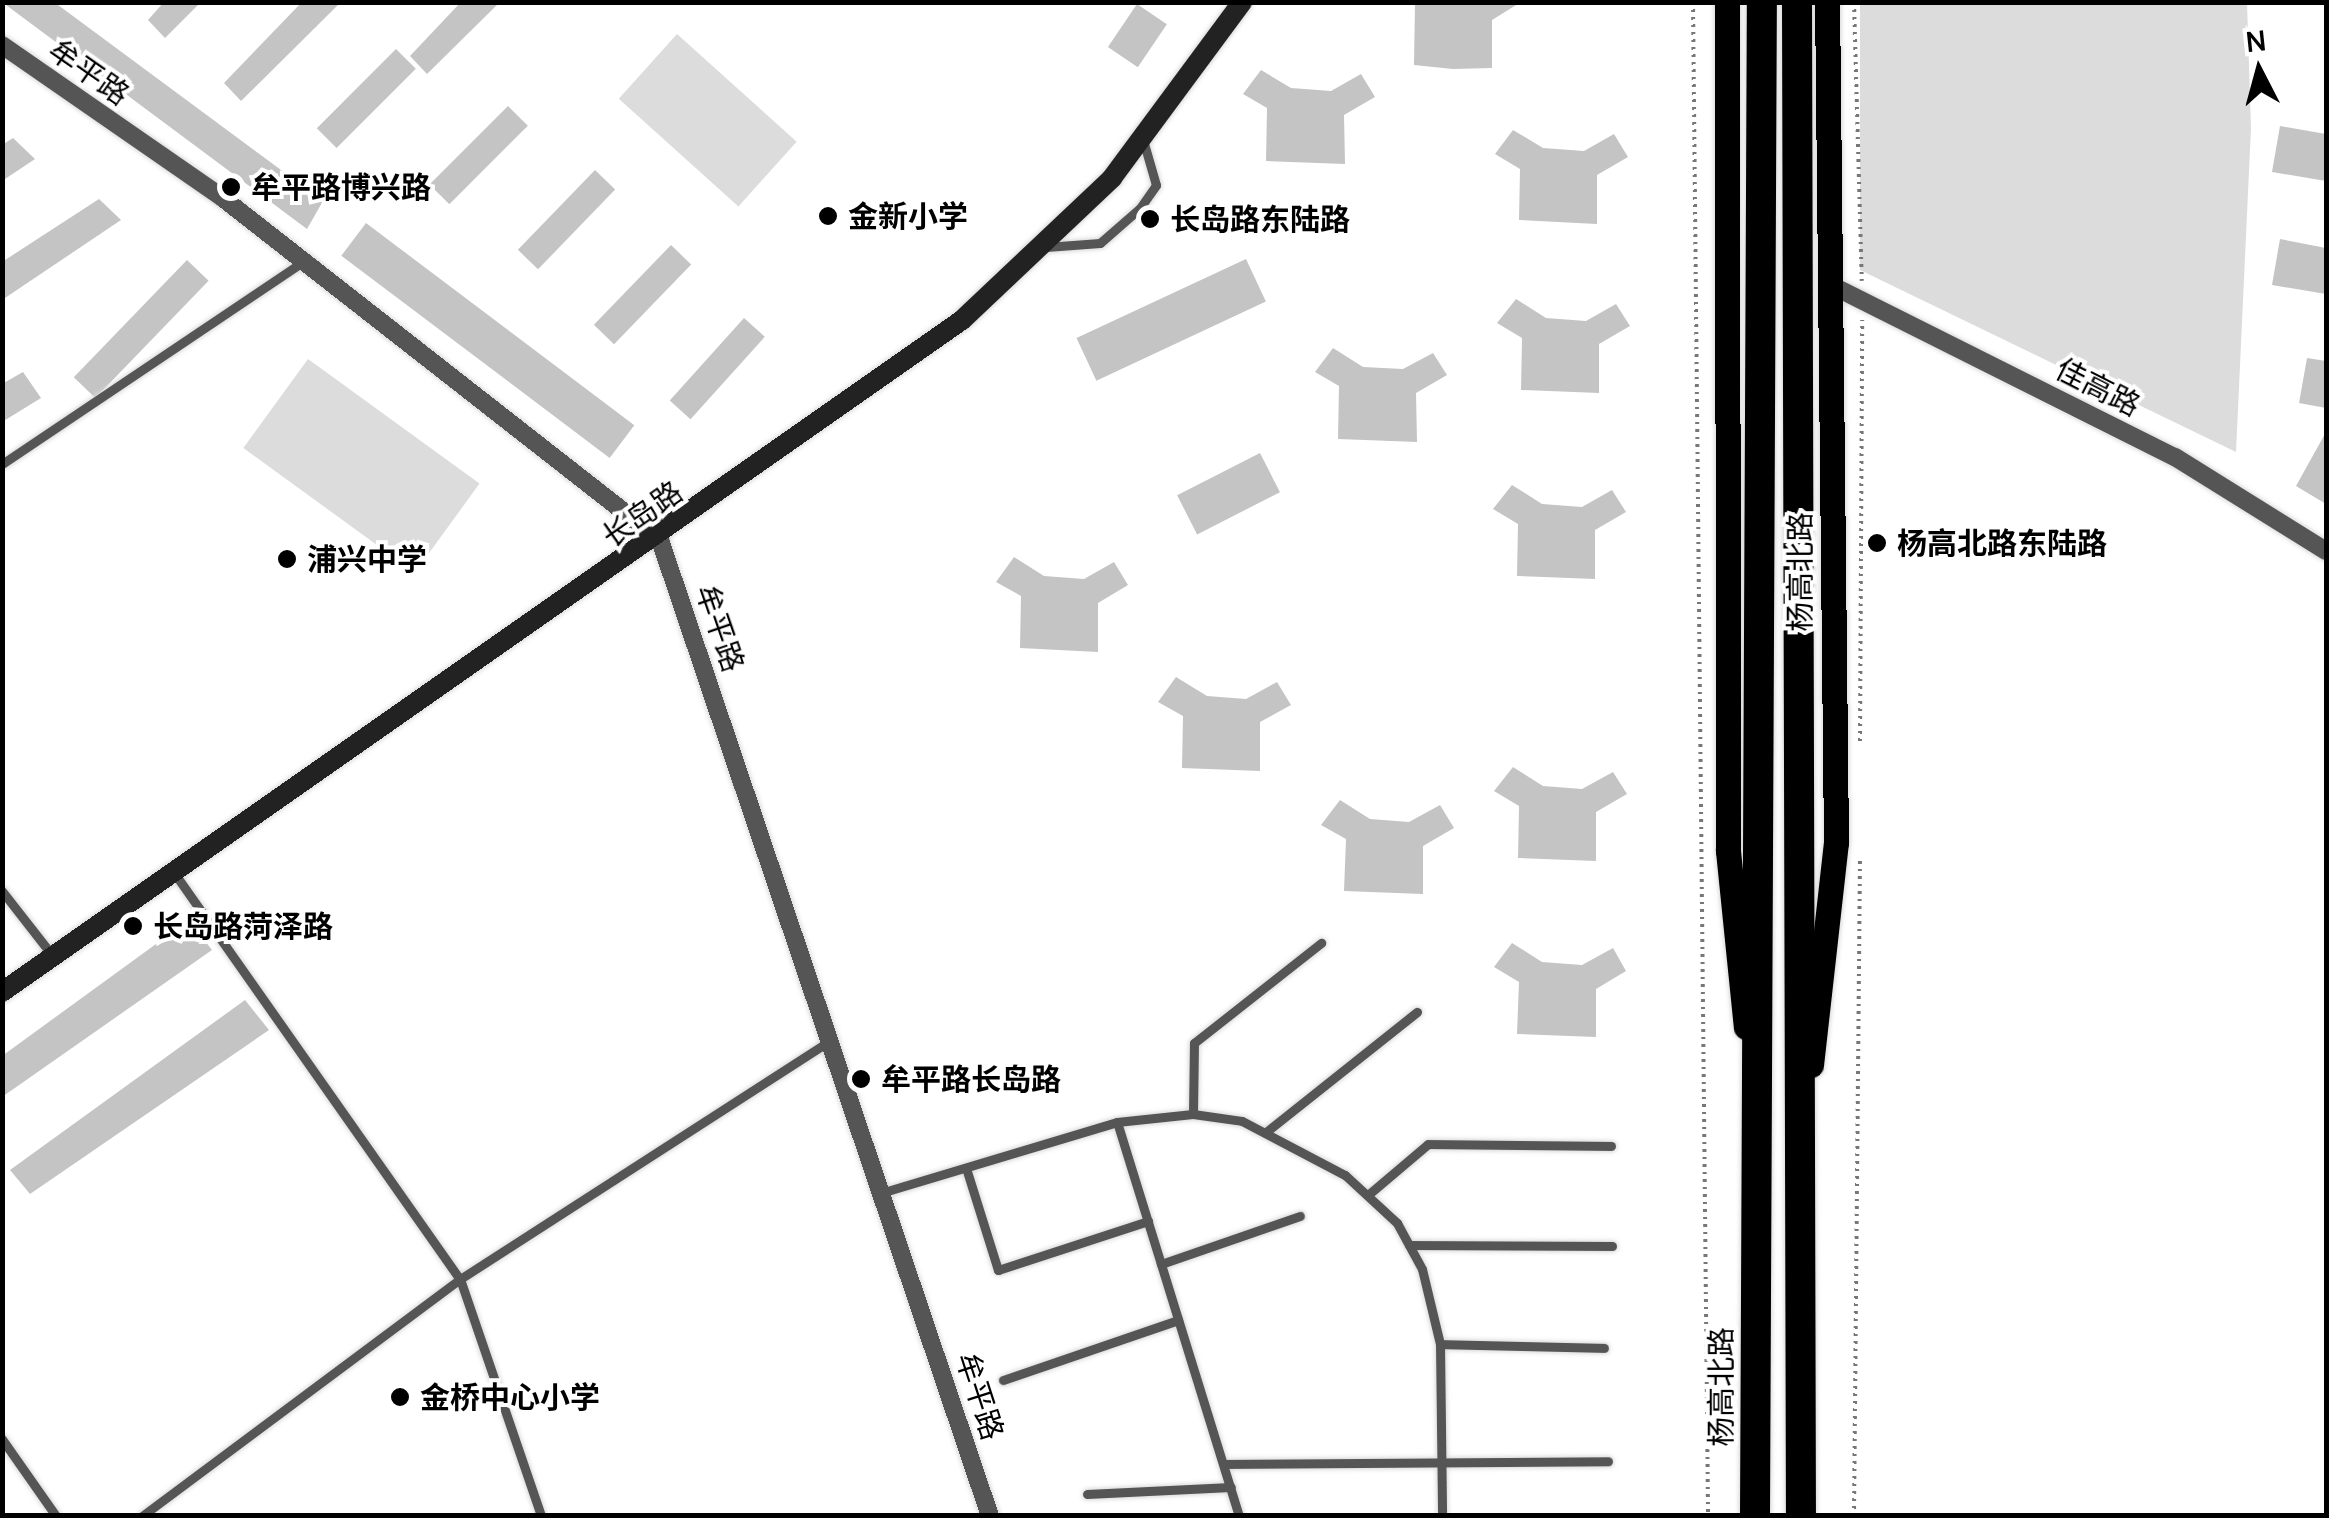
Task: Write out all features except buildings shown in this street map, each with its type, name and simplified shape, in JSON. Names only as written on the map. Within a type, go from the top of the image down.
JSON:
[{"type":"highway","name":"杨高北路","points":[[1755,1516],[1762,844],[1762,2]]},
{"type":"highway","name":"杨高北路","points":[[1797,2],[1804,846],[1801,1516]]},
{"type":"main road","name":"杨高北路","points":[[1727,2],[1728,851],[1757,1138]]},
{"type":"main road","name":"杨高北路","points":[[1802,1139],[1836,843],[1835,286],[1827,2]]},
{"type":"street","name":"长岛路","points":[[2,992],[660,540],[962,320],[1044,248],[1143,140],[1242,2]]},
{"type":"street","name":"牟平路","points":[[2,45],[303,262],[660,540],[833,1039],[990,1516]]},
{"type":"street","name":"佳高路","points":[[1835,286],[2175,457],[2326,551]]},
{"type":"lane","points":[[1044,248],[1100,244],[1140,208],[1156,185],[1143,140]]},
{"type":"lane","points":[[2,464],[303,262]]},
{"type":"lane","points":[[175,874],[460,1280],[542,1516]]},
{"type":"lane","points":[[2,891],[53,957]]},
{"type":"lane","points":[[1193,1114],[1194,1043],[1321,943]]},
{"type":"lane","points":[[1266,1132],[1417,1012]]},
{"type":"lane","points":[[142,1516],[460,1280],[833,1039]]},
{"type":"lane","points":[[884,1192],[1117,1122],[1193,1114],[1266,1132],[1369,1194],[1409,1245],[1440,1344],[1442,1516]]},
{"type":"lane","points":[[1117,1122],[1240,1516]]},
{"type":"lane","points":[[1369,1194],[1428,1144],[1611,1146]]},
{"type":"lane","points":[[966,1168],[998,1270],[1148,1221]]},
{"type":"lane","points":[[1161,1264],[1300,1216]]},
{"type":"lane","points":[[1409,1245],[1612,1246]]},
{"type":"lane","points":[[1003,1380],[1178,1320]]},
{"type":"lane","points":[[1440,1344],[1604,1348]]},
{"type":"lane","points":[[2,1438],[56,1516]]},
{"type":"lane","points":[[1224,1464],[1608,1461]]},
{"type":"lane","points":[[1087,1494],[1230,1487]]},
{"type":"path","points":[[1693,2],[1708,1516]]},
{"type":"shaded area","points":[[1860,3],[2247,3],[2251,128],[2236,452],[1860,270]]},
{"type":"shaded area","points":[[677,34],[797,142],[738,206],[619,99]]},
{"type":"shaded area","points":[[308,359],[480,484],[415,573],[243,448]]},
{"type":"place","name":"牟平路博兴路","points":[[231,187]]},
{"type":"place","name":"金新小学","points":[[828,216]]},
{"type":"place","name":"长岛路东陆路","points":[[1150,219]]},
{"type":"place","name":"杨高北路东陆路","points":[[1877,543]]},
{"type":"place","name":"浦兴中学","points":[[287,559]]},
{"type":"place","name":"长岛路菏泽路","points":[[133,926]]},
{"type":"place","name":"牟平路长岛路","points":[[861,1079]]},
{"type":"place","name":"金桥中心小学","points":[[400,1397]]}]
